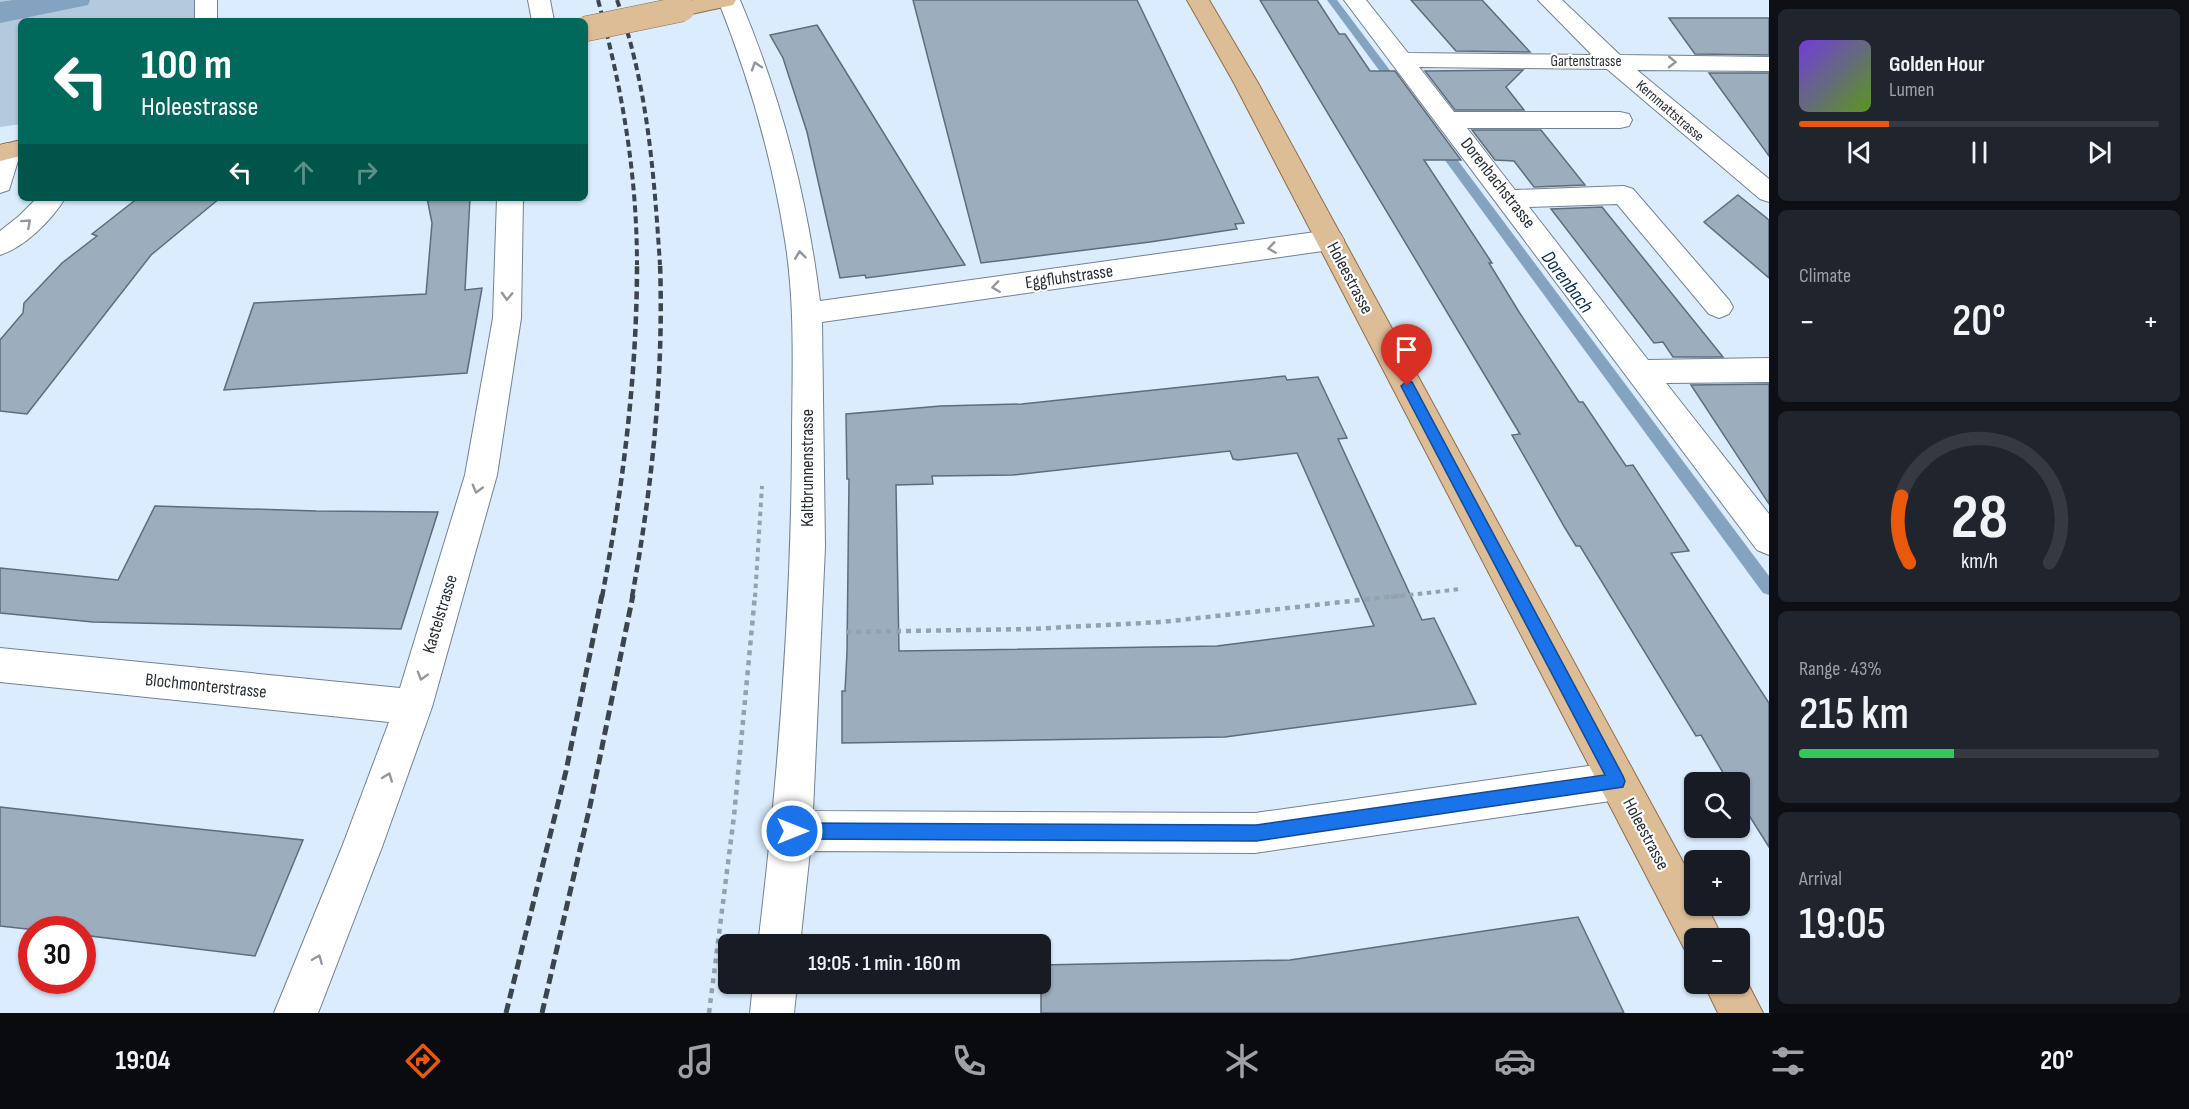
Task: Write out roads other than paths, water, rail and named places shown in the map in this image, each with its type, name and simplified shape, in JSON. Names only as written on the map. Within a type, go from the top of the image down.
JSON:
[{"type":"main road","points":[[588,28],[723,0]]},
{"type":"main road","name":"Holeestrasse","points":[[1198,0],[1246,83],[1696,928]]},
{"type":"main road","points":[[1731,994],[1741,1013]]},
{"type":"street","points":[[206,0],[206,18]]},
{"type":"street","points":[[539,0],[542,18]]},
{"type":"street","name":"Kaltbrunnenstrasse","points":[[723,0],[755,63],[779,144],[799,241],[807,313],[808,548],[792,831],[780,934]]},
{"type":"street","name":"Dorenbachstrasse","points":[[1355,0],[1404,60],[1769,540]]},
{"type":"street","name":"Kernmattstrasse","points":[[1549,0],[1613,62],[1769,193]]},
{"type":"street","name":"Gartenstrasse","points":[[1404,60],[1769,64]]},
{"type":"street","points":[[1449,120],[1620,120]]},
{"type":"street","points":[[0,184],[10,151]]},
{"type":"street","points":[[1510,199],[1624,195],[1719,307]]},
{"type":"street","points":[[0,245],[28,223],[49,201]]},
{"type":"street","name":"Kastelstrasse","points":[[296,1013],[362,847],[413,707],[481,475],[507,318],[510,201]]},
{"type":"street","name":"Eggfluhstrasse","points":[[807,313],[1330,240]]},
{"type":"street","points":[[1642,372],[1769,370]]},
{"type":"street","name":"Blochmonterstrasse","points":[[0,665],[413,707]]},
{"type":"street","points":[[792,831],[1256,833],[1617,781]]},
{"type":"street","points":[[772,1013],[774,994]]},
{"type":"waterway","name":"Dorenbach","points":[[1332,0],[1397,87]]},
{"type":"waterway","name":"Dorenbach","points":[[1440,145],[1769,588]]},
{"type":"railway","points":[[598,0],[621,99],[631,164],[637,264]]},
{"type":"railway","points":[[617,0],[628,32],[643,98],[652,164],[660,265]]},
{"type":"railway","points":[[632,597],[651,473],[655,431],[660,347],[660,263]]},
{"type":"railway","points":[[602,597],[627,431],[634,347],[637,264]]},
{"type":"railway","points":[[506,1013],[566,771],[602,595]]},
{"type":"railway","points":[[542,1013],[590,806],[633,595]]}]
